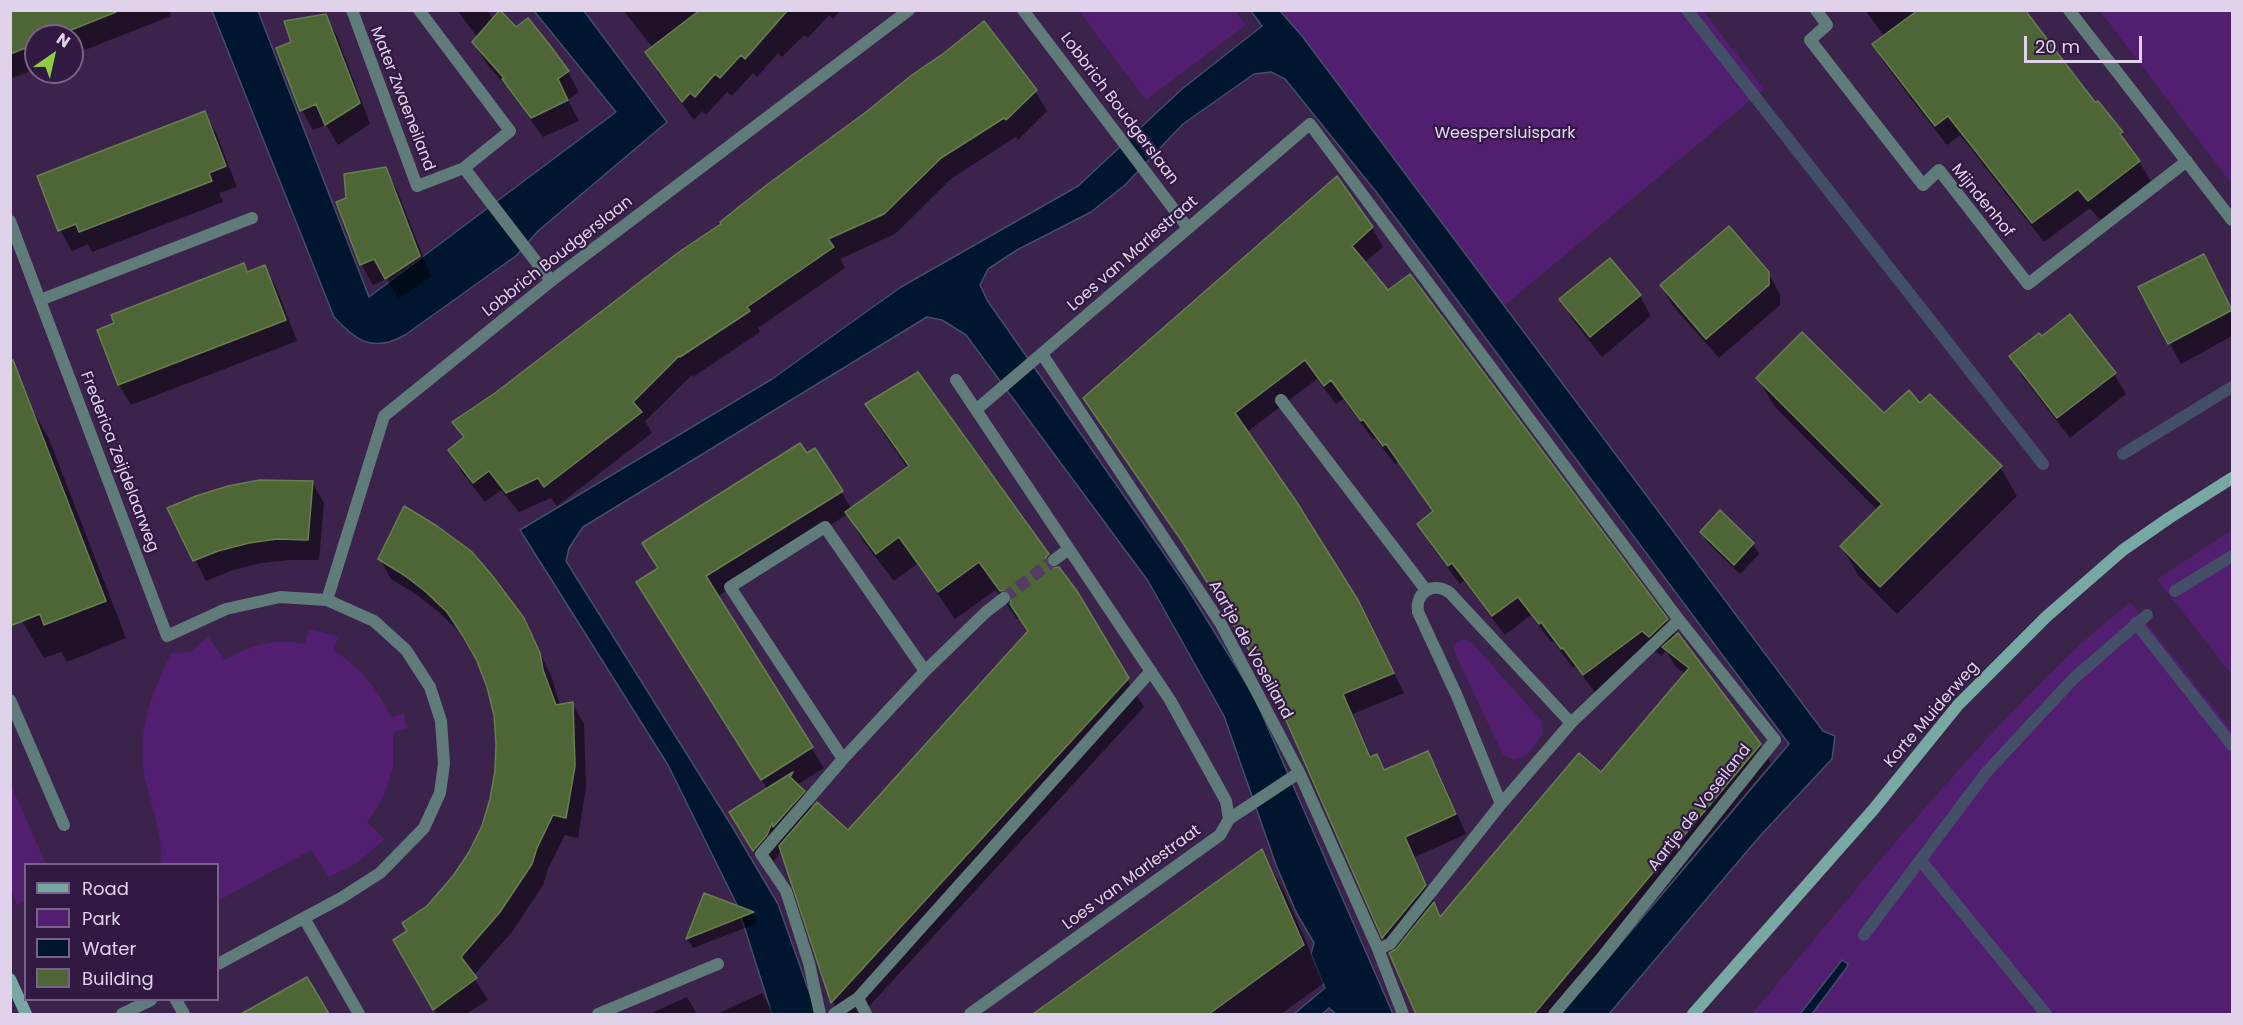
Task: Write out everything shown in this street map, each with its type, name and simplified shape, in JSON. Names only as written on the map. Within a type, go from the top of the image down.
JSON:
[{"type":"main road","name":"Korte Muiderweg","points":[[1693,1014],[1873,810],[1958,705],[2046,616],[2123,550],[2232,478]]},
{"type":"main road","points":[[10,979],[26,1014]]},
{"type":"street","name":"Mater Zwaeneiland","points":[[352,10],[417,186],[464,168],[510,131],[419,10]]},
{"type":"street","name":"Lobbrich Boudgerslaan","points":[[327,600],[384,416],[547,276],[909,10]]},
{"type":"street","name":"Lobbrich Boudgerslaan","points":[[1023,10],[1188,228]]},
{"type":"street","name":"Mijndenhof","points":[[1816,10],[1827,25],[1810,40],[1923,185],[1939,170],[2028,284],[2187,161]]},
{"type":"street","points":[[2069,10],[2232,220]]},
{"type":"street","name":"Loes van Marlestraat","points":[[977,409],[1310,123]]},
{"type":"street","name":"Aartje de Voseiland","points":[[1310,123],[1679,620],[1775,740],[1604,956],[1554,1014]]},
{"type":"street","points":[[464,168],[547,276]]},
{"type":"street","points":[[40,300],[252,218]]},
{"type":"street","name":"Frederica Zeijdelaarweg","points":[[10,221],[167,636],[226,609],[280,597],[327,600]]},
{"type":"street","name":"Aartje de Voseiland","points":[[1042,354],[1221,624],[1300,774],[1378,949],[1402,1014]]},
{"type":"street","points":[[956,380],[1170,700],[1226,801],[1229,819],[1294,776]]},
{"type":"street","points":[[1281,400],[1426,590]]},
{"type":"street","points":[[843,759],[730,587],[825,527],[925,671]]},
{"type":"street","points":[[1054,560],[1070,549]]},
{"type":"street","points":[[1501,804],[1457,696],[1418,612],[1418,599],[1426,590],[1439,587],[1450,593],[1571,723]]},
{"type":"street","points":[[820,1014],[809,963],[786,891],[761,854],[843,759],[925,671],[986,612],[1005,598]]},
{"type":"street","points":[[219,963],[341,898],[380,873],[424,828],[440,792],[444,764],[441,721],[430,687],[406,650],[374,621],[327,600]]},
{"type":"street","points":[[1378,949],[1390,944],[1501,804],[1571,723],[1679,620]]},
{"type":"street","points":[[834,1014],[858,998],[1151,671]]},
{"type":"street","points":[[10,700],[64,825]]},
{"type":"street","name":"Loes van Marlestraat","points":[[970,1014],[1220,835],[1229,819]]},
{"type":"street","points":[[304,918],[359,1014]]},
{"type":"street","points":[[598,1014],[718,964]]},
{"type":"street","points":[[858,998],[866,1014]]},
{"type":"street","points":[[122,1014],[147,1001]]},
{"type":"green space","points":[[1079,11],[1235,11],[1246,25],[1146,100]]},
{"type":"green space","name":"Weespersluispark","points":[[1261,11],[1703,11],[1764,89],[1505,305]]},
{"type":"green space","points":[[2100,11],[2232,11],[2232,184]]},
{"type":"green space","points":[[2232,530],[2232,675],[2157,579]]},
{"type":"green space","points":[[2130,602],[2232,731],[2232,1014],[1812,1014],[1847,967],[1839,962],[1800,1014],[1752,1014],[1942,788],[1982,744],[2073,652]]},
{"type":"green space","points":[[309,629],[338,636],[334,650],[367,679],[391,717],[404,714],[407,729],[393,732],[393,767],[383,798],[367,822],[385,839],[357,863],[329,877],[311,850],[219,900],[219,863],[160,863],[159,831],[145,778],[142,744],[147,714],[157,684],[171,653],[190,652],[208,637],[225,660],[244,650],[274,642],[305,644]]},
{"type":"green space","points":[[1464,639],[1471,642],[1541,720],[1543,734],[1526,756],[1514,760],[1503,755],[1454,651],[1455,644]]},
{"type":"green space","points":[[10,783],[46,863],[24,863],[24,902],[17,905],[11,889]]},
{"type":"water","points":[[212,11],[258,11],[369,297],[616,112],[534,11],[584,11],[667,122],[538,231],[517,255],[405,335],[384,343],[374,344],[358,338],[334,317]]},
{"type":"water","points":[[1251,11],[1280,11],[1302,36],[1823,731],[1835,736],[1832,759],[1760,836],[1609,1014],[1561,1014],[1789,744],[1377,193],[1285,79],[1271,72],[1254,74],[1183,124],[1125,185],[1091,212],[1017,250],[988,269],[980,285],[987,300],[1186,586],[1254,696],[1393,1014],[1336,1014],[1329,1008],[1322,1014],[1294,1014],[1325,988],[1311,954],[1314,943],[1296,912],[1276,865],[1224,716],[1148,581],[966,335],[942,320],[927,317],[583,527],[569,548],[566,561],[778,904],[817,1014],[772,1014],[738,907],[668,765],[520,530],[772,379],[901,287],[1078,186],[1182,89],[1262,26]]},
{"type":"water","points":[[1842,960],[1848,964],[1847,967],[1812,1014],[1800,1014]]},
{"type":"building","points":[[10,10],[116,10],[116,12],[84,25],[24,24],[24,49],[10,54]]},
{"type":"building","points":[[500,10],[516,27],[528,18],[549,44],[569,71],[558,79],[568,100],[531,118],[502,79],[504,78],[472,42]]},
{"type":"building","points":[[700,10],[788,10],[745,59],[741,55],[720,78],[715,74],[695,97],[690,93],[682,102],[645,52]]},
{"type":"building","points":[[1918,10],[2025,10],[2095,102],[2098,101],[2123,132],[2120,134],[2140,161],[2088,201],[2078,189],[2032,223],[1948,116],[1935,126],[1872,44]]},
{"type":"building","points":[[326,14],[360,103],[325,125],[316,104],[300,111],[276,48],[291,42],[284,21]]},
{"type":"building","points":[[984,21],[1037,90],[1006,120],[1004,118],[941,158],[884,214],[828,239],[834,247],[747,307],[750,311],[679,356],[633,402],[642,412],[544,487],[538,478],[506,493],[489,471],[473,483],[448,450],[464,437],[452,422],[495,393],[679,252],[721,224],[720,222],[764,187]]},
{"type":"building","points":[[205,111],[226,166],[209,173],[212,181],[79,232],[76,224],[58,231],[37,176]]},
{"type":"building","points":[[386,167],[420,256],[385,279],[374,259],[360,265],[336,202],[346,198],[344,174]]},
{"type":"building","points":[[1337,176],[1373,227],[1352,246],[1388,290],[1410,274],[1668,619],[1649,637],[1642,631],[1583,675],[1563,648],[1561,649],[1518,597],[1492,616],[1452,563],[1448,566],[1417,524],[1433,511],[1386,444],[1383,446],[1363,419],[1361,421],[1331,380],[1324,386],[1305,360],[1235,413],[1296,501],[1358,600],[1394,673],[1343,694],[1370,757],[1377,754],[1384,770],[1428,751],[1456,814],[1405,837],[1426,885],[1382,938],[1271,686],[1183,543],[1083,398]]},
{"type":"building","points":[[1729,226],[1769,272],[1769,285],[1706,339],[1660,285]]},
{"type":"building","points":[[2204,254],[2232,310],[2168,344],[2138,287]]},
{"type":"building","points":[[1610,258],[1641,295],[1590,337],[1559,299]]},
{"type":"building","points":[[244,263],[247,272],[265,265],[286,320],[118,385],[97,330],[114,323],[111,315]]},
{"type":"building","points":[[2070,314],[2116,373],[2057,418],[2009,356],[2039,333],[2042,336]]},
{"type":"building","points":[[1802,332],[1884,413],[1909,390],[1920,403],[1930,394],[2002,466],[1880,587],[1840,546],[1882,504],[1756,378]]},
{"type":"building","points":[[13,360],[106,601],[44,625],[40,614],[10,626],[10,361]]},
{"type":"building","points":[[918,372],[1049,554],[1046,557],[1047,564],[1051,568],[1059,567],[1077,591],[1129,678],[831,1003],[779,846],[817,802],[848,830],[1028,631],[1010,604],[1011,593],[1007,590],[1000,591],[979,562],[938,592],[899,537],[876,554],[845,512],[909,466],[865,404]]},
{"type":"building","points":[[800,443],[807,453],[815,448],[843,491],[706,576],[813,747],[761,780],[636,582],[658,568],[642,543]]},
{"type":"building","points":[[260,480],[313,481],[308,540],[277,539],[249,543],[218,551],[193,561],[167,508],[228,486]]},
{"type":"building","points":[[404,506],[471,551],[491,574],[524,618],[540,653],[543,670],[556,705],[573,702],[575,766],[566,818],[553,815],[532,864],[500,912],[461,957],[477,978],[433,1010],[393,940],[407,931],[402,923],[427,906],[453,876],[469,852],[482,826],[490,799],[495,771],[496,743],[494,715],[487,687],[477,661],[463,636],[447,612],[426,592],[378,559]]},
{"type":"building","points":[[1720,510],[1754,543],[1734,565],[1700,532]]},
{"type":"building","points":[[1678,633],[1761,744],[1534,1014],[1416,1014],[1389,953],[1396,949],[1434,902],[1440,917],[1579,753],[1601,772],[1689,668],[1662,647]]},
{"type":"building","points":[[793,772],[790,777],[805,791],[773,827],[772,823],[767,835],[753,851],[729,812]]},
{"type":"building","points":[[1262,849],[1304,945],[1209,1014],[1033,1014]]},
{"type":"building","points":[[704,893],[754,912],[686,939]]},
{"type":"building","points":[[307,977],[329,1014],[241,1014]]},
{"type":"waterway","points":[[1687,10],[2043,464]]},
{"type":"waterway","points":[[2123,454],[2232,387]]},
{"type":"waterway","points":[[2175,591],[2232,556]]},
{"type":"waterway","points":[[1864,935],[1985,774],[2073,679],[2147,615]]},
{"type":"waterway","points":[[2136,623],[2232,745]]},
{"type":"waterway","points":[[1921,861],[2046,1014]]},
{"type":"tunnel","points":[[1004,598],[1054,560]]}]
